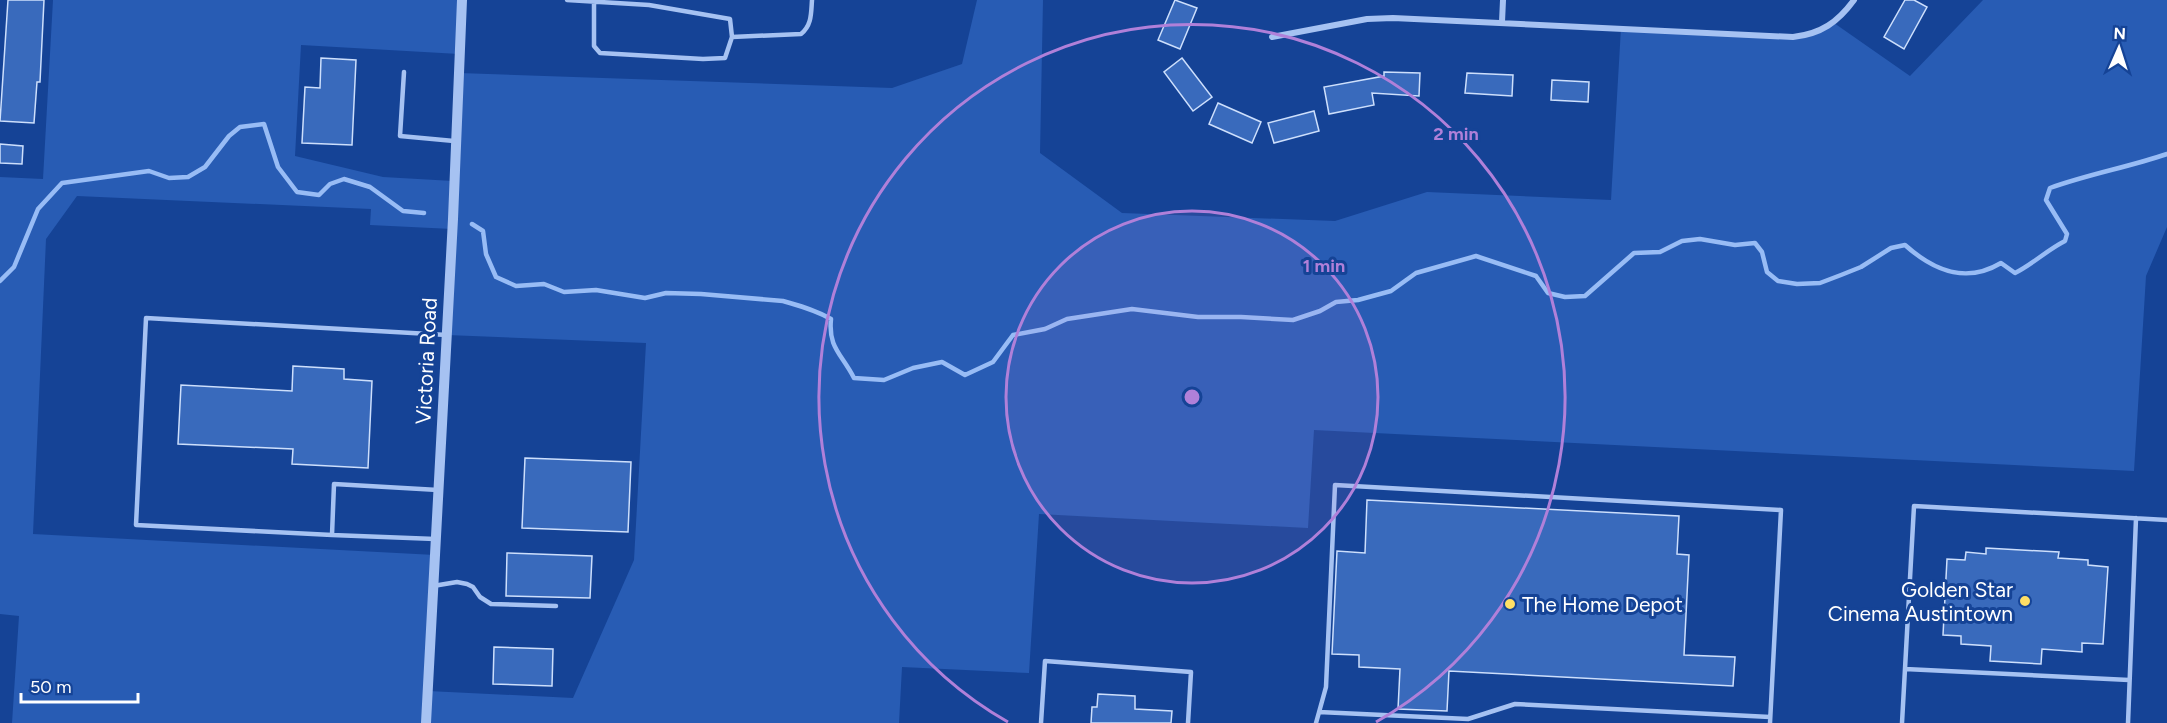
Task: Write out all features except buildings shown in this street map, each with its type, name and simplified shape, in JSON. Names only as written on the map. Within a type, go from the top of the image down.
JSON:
[{"type":"street","name":"Victoria Road","points":[[426,723],[462,0]]},
{"type":"street","points":[[1502,22],[1503,0]]},
{"type":"street","points":[[1272,37],[1367,19],[1393,18],[1793,37],[1825,29],[1844,14],[1854,0]]},
{"type":"lane","points":[[567,0],[649,5],[730,19],[732,37],[725,58],[702,59],[600,53],[594,46],[594,2]]},
{"type":"lane","points":[[732,37],[801,34],[807,29],[812,0]]},
{"type":"lane","points":[[404,72],[400,136],[454,141]]},
{"type":"lane","points":[[436,539],[332,536],[136,525],[146,318],[447,334]]},
{"type":"lane","points":[[332,536],[334,484],[438,490]]},
{"type":"lane","points":[[1316,723],[1326,687],[1335,485],[1780,510],[1770,723]]},
{"type":"lane","points":[[1902,723],[1914,506],[2167,520]]},
{"type":"lane","points":[[2128,723],[2136,518]]},
{"type":"lane","points":[[433,586],[457,582],[467,584],[491,604],[556,606]]},
{"type":"lane","points":[[1041,723],[1045,662],[1191,672],[1188,723]]},
{"type":"lane","points":[[1905,669],[2129,680]]},
{"type":"lane","points":[[1319,712],[1468,719],[1515,704],[1770,717]]},
{"type":"shaded area","points":[[53,0],[462,0],[459,54],[301,45],[295,156],[383,177],[453,181],[459,73],[892,88],[962,64],[977,0],[1043,0],[1040,153],[1122,213],[1335,221],[1427,192],[1611,200],[1621,28],[1793,37],[1834,23],[1910,76],[1983,0],[2167,0],[2167,227],[2146,276],[2134,471],[1314,430],[1308,528],[1039,514],[1029,673],[902,667],[899,723],[12,723],[19,616],[0,614],[0,177],[43,179]],"holes":[[[77,196],[371,209],[370,225],[452,229],[447,335],[646,343],[634,560],[573,698],[428,691],[435,555],[33,534],[46,239]]]},
{"type":"waterway","points":[[0,281],[14,267],[38,209],[62,183],[149,171],[169,178],[188,177],[205,167],[229,136],[240,127],[264,124],[278,167],[297,192],[319,195],[330,184],[344,179],[370,187],[403,211],[424,213]]},
{"type":"waterway","points":[[472,224],[483,231],[486,254],[496,277],[516,286],[544,284],[564,292],[596,290],[645,298],[666,293],[783,301],[831,319],[834,344],[854,378],[884,380],[913,368],[942,362],[965,375],[993,362],[1013,335],[1045,329],[1067,319],[1132,309],[1198,317],[1293,320],[1320,311],[1336,302],[1358,300],[1391,291],[1416,273],[1476,256],[1536,276],[1548,293],[1565,297],[1585,296],[1634,253],[1660,252],[1682,241],[1700,239],[1735,245],[1755,243],[1762,252],[1767,272],[1778,281],[1797,284],[1820,283],[1861,267],[1891,248],[1905,245],[1927,262],[1951,272],[1975,273],[2001,263],[2015,273],[2065,241],[2067,234],[2046,200],[2050,188],[2167,154]]},
{"type":"place","name":"Golden Star Cinema Austintown","points":[[2025,601]]},
{"type":"place","name":"The Home Depot","points":[[1510,604]]}]
